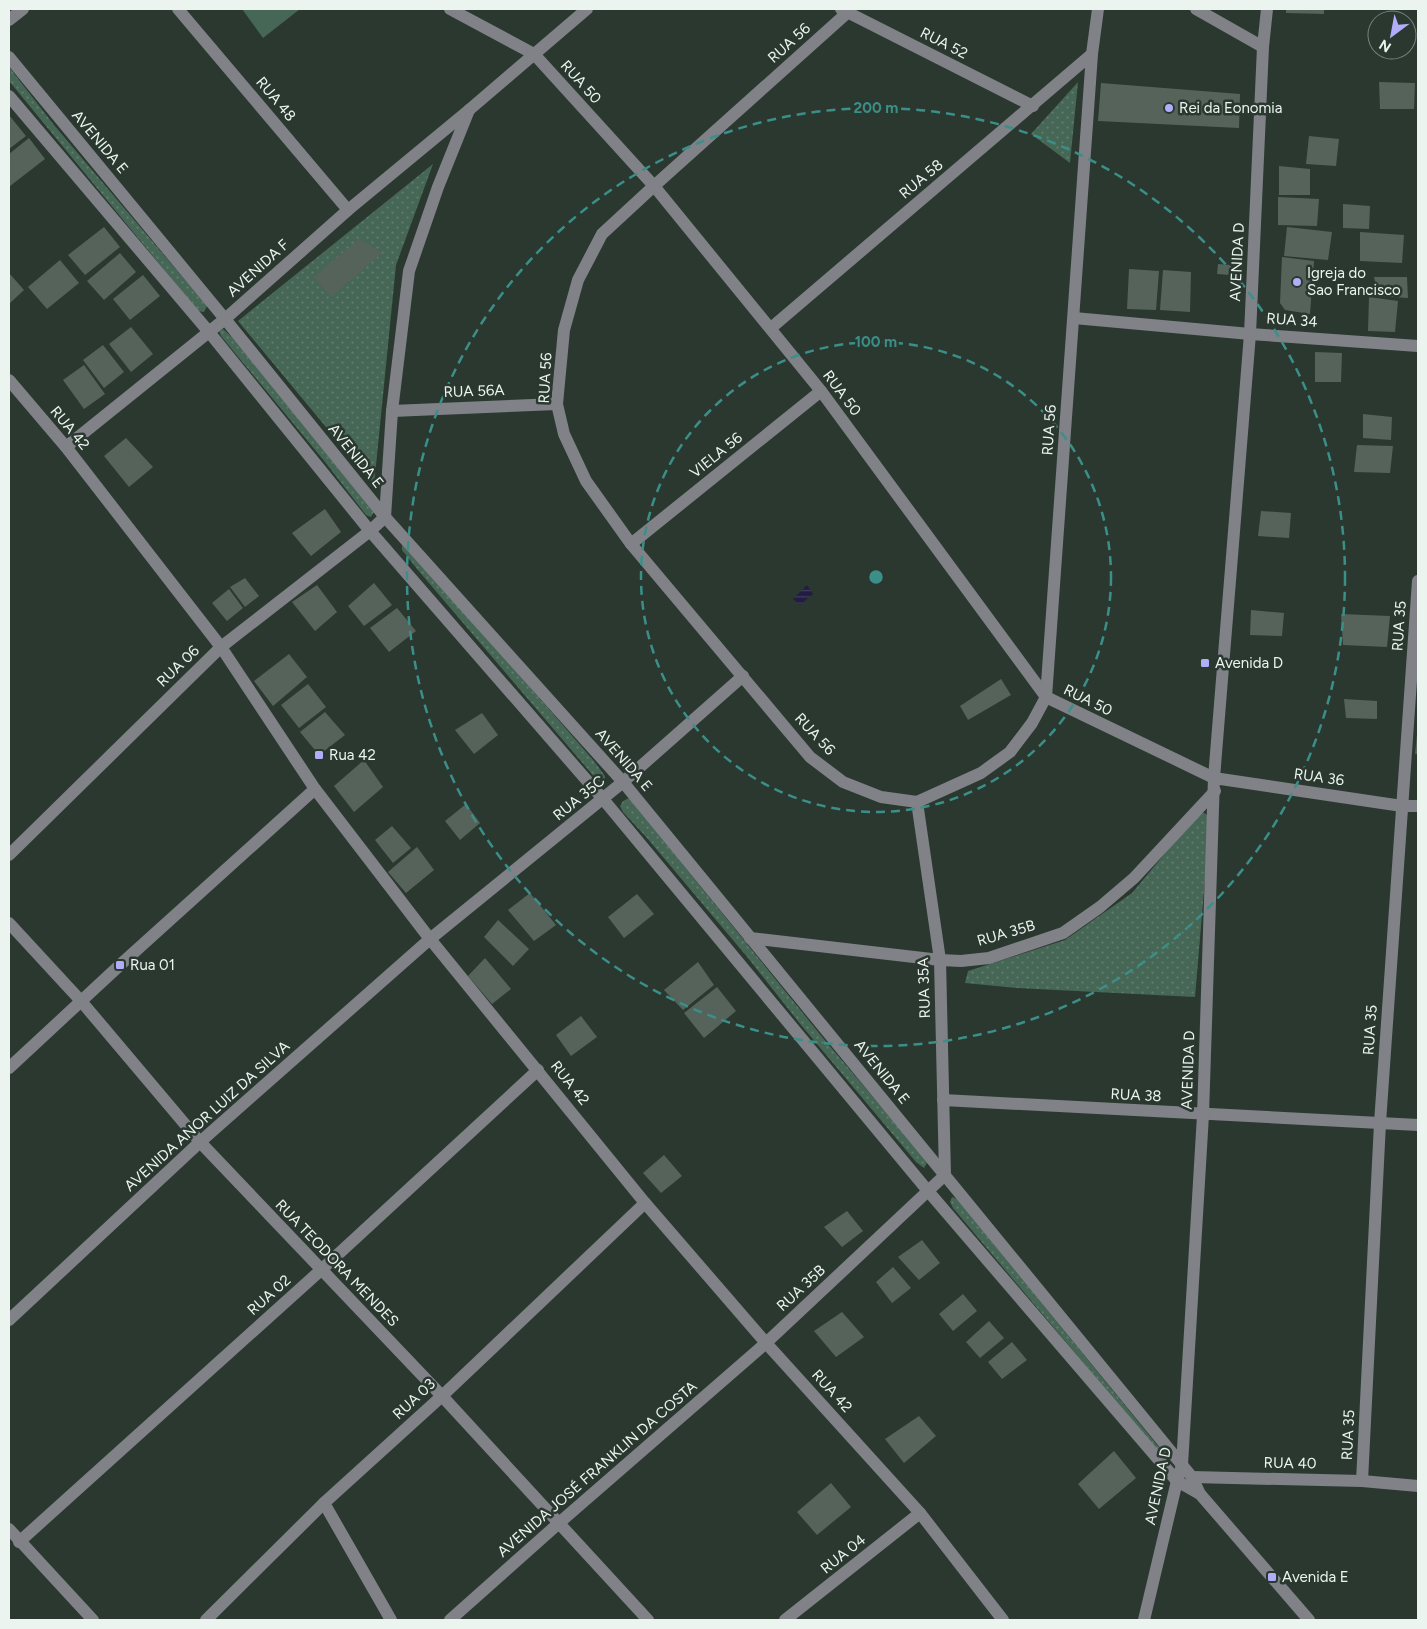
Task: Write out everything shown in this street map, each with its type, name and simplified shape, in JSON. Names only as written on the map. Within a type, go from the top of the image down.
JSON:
[{"type":"street","points":[[9,20],[23,9]]},
{"type":"street","name":"RUA 48","points":[[178,9],[348,210]]},
{"type":"street","name":"RUA 50","points":[[450,9],[534,54],[654,186],[821,391],[1046,697],[1215,785]]},
{"type":"street","name":"AVENIDA F","points":[[66,447],[225,319],[348,210],[587,9]]},
{"type":"street","name":"RUA 56","points":[[844,11],[602,234],[578,280],[564,330],[557,404],[564,434],[586,482],[631,544],[810,757],[843,782],[881,797],[917,802],[981,773],[1010,752],[1032,723],[1046,697],[1092,54],[1098,9]]},
{"type":"street","points":[[1196,9],[1263,46]]},
{"type":"street","name":"AVENIDA D","points":[[1144,1620],[1176,1481],[1182,1465],[1202,1115],[1215,785],[1250,334],[1263,46],[1267,9]]},
{"type":"street","name":"RUA 52","points":[[844,11],[1033,106]]},
{"type":"street","name":"RUA 58","points":[[770,328],[1092,54]]},
{"type":"street","name":"AVENIDA E","points":[[9,57],[385,517],[623,782],[1192,1477],[1200,1494],[1310,1620]]},
{"type":"street","name":"AVENIDA E","points":[[9,96],[209,332],[370,531],[603,799],[928,1191],[1176,1481],[1200,1494]]},
{"type":"street","name":"AVENIDA F","points":[[385,517],[392,410],[409,270],[438,187],[469,110]]},
{"type":"street","name":"RUA 34","points":[[1074,318],[1250,334],[1418,346]]},
{"type":"street","name":"RUA 42","points":[[9,380],[66,447],[221,647],[315,789],[430,939],[645,1203],[766,1343],[920,1512],[1003,1620]]},
{"type":"street","name":"VIELA 56","points":[[631,544],[821,391]]},
{"type":"street","name":"RUA 56A","points":[[392,410],[557,404]]},
{"type":"street","name":"RUA 06","points":[[9,855],[221,647],[370,531],[385,517]]},
{"type":"street","name":"RUA 35","points":[[1362,1481],[1380,1123],[1418,581]]},
{"type":"street","name":"RUA 35C","points":[[430,939],[603,799],[743,676]]},
{"type":"street","name":"RUA 36","points":[[1215,785],[1402,806],[1418,806]]},
{"type":"street","name":"RUA 35B","points":[[750,938],[940,960],[962,961],[989,958],[1063,932],[1100,907],[1134,878],[1215,785]]},
{"type":"street","points":[[9,1068],[315,789]]},
{"type":"street","name":"RUA 35A","points":[[917,802],[940,960],[945,1175]]},
{"type":"street","name":"RUA TEODORA MENDES","points":[[9,923],[81,1001],[200,1142],[442,1396],[648,1620]]},
{"type":"street","name":"AVENIDA ANOR LUIZ DA SILVA","points":[[9,1320],[200,1142],[430,939]]},
{"type":"street","name":"RUA 02","points":[[19,1542],[321,1270],[538,1070]]},
{"type":"street","name":"RUA 38","points":[[943,1100],[1418,1125]]},
{"type":"street","name":"RUA 35B","points":[[766,1343],[945,1175]]},
{"type":"street","name":"RUA 03","points":[[206,1620],[324,1503],[442,1396],[645,1203]]},
{"type":"street","name":"AVENIDA JOSÉ FRANKLIN DA COSTA","points":[[450,1620],[766,1343]]},
{"type":"street","points":[[1091,1381],[1103,1369]]},
{"type":"street","name":"RUA 40","points":[[1192,1477],[1362,1481],[1418,1486]]},
{"type":"street","points":[[324,1503],[391,1620]]},
{"type":"street","name":"RUA 04","points":[[785,1620],[920,1512]]},
{"type":"street","points":[[9,1529],[93,1620]]},
{"type":"green space","points":[[242,9],[300,9],[263,38]]},
{"type":"green space","points":[[9,67],[54,125],[207,306],[204,312],[198,311],[9,81]]},
{"type":"green space","points":[[1078,82],[1070,163],[1031,134]]},
{"type":"green space","points":[[433,164],[396,265],[374,485],[238,321]]},
{"type":"green space","points":[[223,329],[234,339],[374,512],[371,517],[366,515],[325,462],[221,336],[219,331]]},
{"type":"green space","points":[[402,545],[495,647],[594,761],[605,776],[605,779],[601,782],[597,780],[417,569],[402,550]]},
{"type":"green space","points":[[629,798],[823,1038],[922,1155],[927,1163],[924,1168],[916,1162],[801,1025],[748,958],[623,812],[620,806],[623,801]]},
{"type":"green space","points":[[1204,813],[1209,816],[1210,820],[1195,997],[1017,988],[965,983],[968,971],[1065,940],[1132,893],[1198,814]]},
{"type":"green space","points":[[952,1197],[957,1199],[1166,1456],[1162,1456],[953,1208],[950,1202]]},
{"type":"shaded area","points":[[807,585],[813,594],[800,605],[793,599]]},
{"type":"building","points":[[1286,9],[1324,9],[1324,14],[1286,13]]},
{"type":"building","points":[[1379,82],[1415,83],[1414,109],[1380,109]]},
{"type":"building","name":"Rei da Eonomia","points":[[1101,83],[1240,94],[1239,128],[1098,121]]},
{"type":"building","points":[[9,115],[26,136],[9,149]]},
{"type":"building","points":[[1309,136],[1339,139],[1336,166],[1306,164]]},
{"type":"building","points":[[29,138],[45,159],[10,186],[9,154]]},
{"type":"building","points":[[1279,166],[1310,169],[1310,195],[1279,195]]},
{"type":"building","points":[[1278,197],[1319,199],[1317,226],[1278,225]]},
{"type":"building","points":[[1343,204],[1370,206],[1369,229],[1343,228]]},
{"type":"building","points":[[104,227],[120,247],[85,275],[68,255]]},
{"type":"building","points":[[1287,227],[1332,232],[1328,260],[1284,256]]},
{"type":"building","points":[[1360,232],[1404,235],[1402,263],[1360,261]]},
{"type":"building","points":[[359,239],[382,253],[331,297],[314,277]]},
{"type":"building","points":[[120,253],[136,272],[104,300],[87,281]]},
{"type":"building","name":"Igreja do Sao Francisco","points":[[1282,257],[1314,261],[1310,314],[1285,310],[1280,303]]},
{"type":"building","points":[[60,260],[79,283],[47,309],[28,287]]},
{"type":"building","points":[[1218,264],[1231,265],[1231,275],[1217,274]]},
{"type":"building","points":[[1129,269],[1159,271],[1156,310],[1127,309]]},
{"type":"building","points":[[1163,270],[1191,272],[1190,312],[1160,310]]},
{"type":"building","points":[[9,273],[24,290],[9,304]]},
{"type":"building","points":[[143,275],[160,296],[130,320],[113,299]]},
{"type":"building","points":[[1374,277],[1407,277],[1408,298],[1378,296]]},
{"type":"building","points":[[1369,297],[1398,301],[1395,332],[1368,331]]},
{"type":"building","points":[[131,327],[153,354],[131,372],[109,344]]},
{"type":"building","points":[[103,345],[124,372],[104,388],[83,360]]},
{"type":"building","points":[[1315,352],[1342,353],[1341,382],[1315,382]]},
{"type":"building","points":[[84,365],[105,394],[84,409],[63,380]]},
{"type":"building","points":[[1363,414],[1392,417],[1391,440],[1363,438]]},
{"type":"building","points":[[126,438],[153,467],[129,487],[104,456]]},
{"type":"building","points":[[1357,445],[1393,446],[1390,473],[1354,472]]},
{"type":"building","points":[[325,509],[341,532],[311,556],[292,533]]},
{"type":"building","points":[[1261,511],[1291,513],[1289,538],[1258,536]]},
{"type":"building","points":[[245,578],[259,596],[245,607],[230,587]]},
{"type":"building","points":[[374,583],[392,605],[364,626],[348,606]]},
{"type":"building","points":[[317,585],[337,612],[315,631],[292,602]]},
{"type":"building","points":[[229,589],[243,608],[227,621],[212,603]]},
{"type":"building","points":[[397,608],[416,631],[389,652],[370,628]]},
{"type":"building","points":[[1251,610],[1284,613],[1282,636],[1250,635]]},
{"type":"building","points":[[1341,614],[1390,616],[1387,647],[1343,645]]},
{"type":"building","points":[[289,654],[307,677],[273,706],[254,681]]},
{"type":"building","points":[[1001,679],[1011,695],[968,720],[960,706]]},
{"type":"building","points":[[308,684],[326,707],[299,728],[281,705]]},
{"type":"building","points":[[1344,699],[1377,701],[1377,719],[1346,718]]},
{"type":"building","points":[[325,712],[345,735],[319,755],[300,732]]},
{"type":"building","points":[[482,713],[498,735],[474,754],[455,730]]},
{"type":"building","points":[[1417,734],[1418,754],[1415,754]]},
{"type":"building","points":[[364,760],[383,787],[354,812],[334,786]]},
{"type":"building","points":[[466,804],[480,823],[460,840],[445,821]]},
{"type":"building","points":[[392,826],[411,848],[393,863],[375,840]]},
{"type":"building","points":[[417,847],[434,870],[406,893],[388,872]]},
{"type":"building","points":[[530,893],[556,925],[534,941],[508,910]]},
{"type":"building","points":[[637,894],[654,914],[624,938],[608,917]]},
{"type":"building","points":[[498,920],[529,949],[513,966],[484,937]]},
{"type":"building","points":[[485,958],[511,989],[492,1004],[468,976]]},
{"type":"building","points":[[698,962],[714,985],[683,1010],[664,990]]},
{"type":"building","points":[[717,987],[736,1011],[704,1038],[684,1013]]},
{"type":"building","points":[[581,1016],[597,1037],[571,1056],[556,1035]]},
{"type":"building","points":[[664,1155],[682,1176],[661,1193],[643,1173]]},
{"type":"building","points":[[847,1211],[863,1231],[842,1247],[824,1227]]},
{"type":"building","points":[[922,1240],[940,1263],[919,1280],[898,1257]]},
{"type":"building","points":[[893,1267],[911,1288],[892,1303],[876,1282]]},
{"type":"building","points":[[963,1294],[977,1311],[953,1331],[939,1314]]},
{"type":"building","points":[[842,1312],[864,1337],[836,1357],[814,1331]]},
{"type":"building","points":[[989,1321],[1004,1338],[980,1358],[966,1342]]},
{"type":"building","points":[[1012,1342],[1027,1360],[1002,1379],[988,1362]]},
{"type":"building","points":[[919,1416],[936,1436],[904,1463],[885,1439]]},
{"type":"building","points":[[1114,1451],[1136,1478],[1099,1509],[1078,1484]]},
{"type":"building","points":[[831,1483],[851,1507],[817,1535],[797,1512]]},
{"type":"place","name":"Rei da Eonomia","points":[[1169,108]]},
{"type":"place","name":"Igreja do Sao Francisco","points":[[1297,282]]},
{"type":"place","name":"Avenida D","points":[[1205,663]]},
{"type":"place","name":"Rua 42","points":[[319,755]]},
{"type":"place","name":"Rua 01","points":[[120,965]]},
{"type":"place","name":"Avenida E","points":[[1272,1577]]}]
